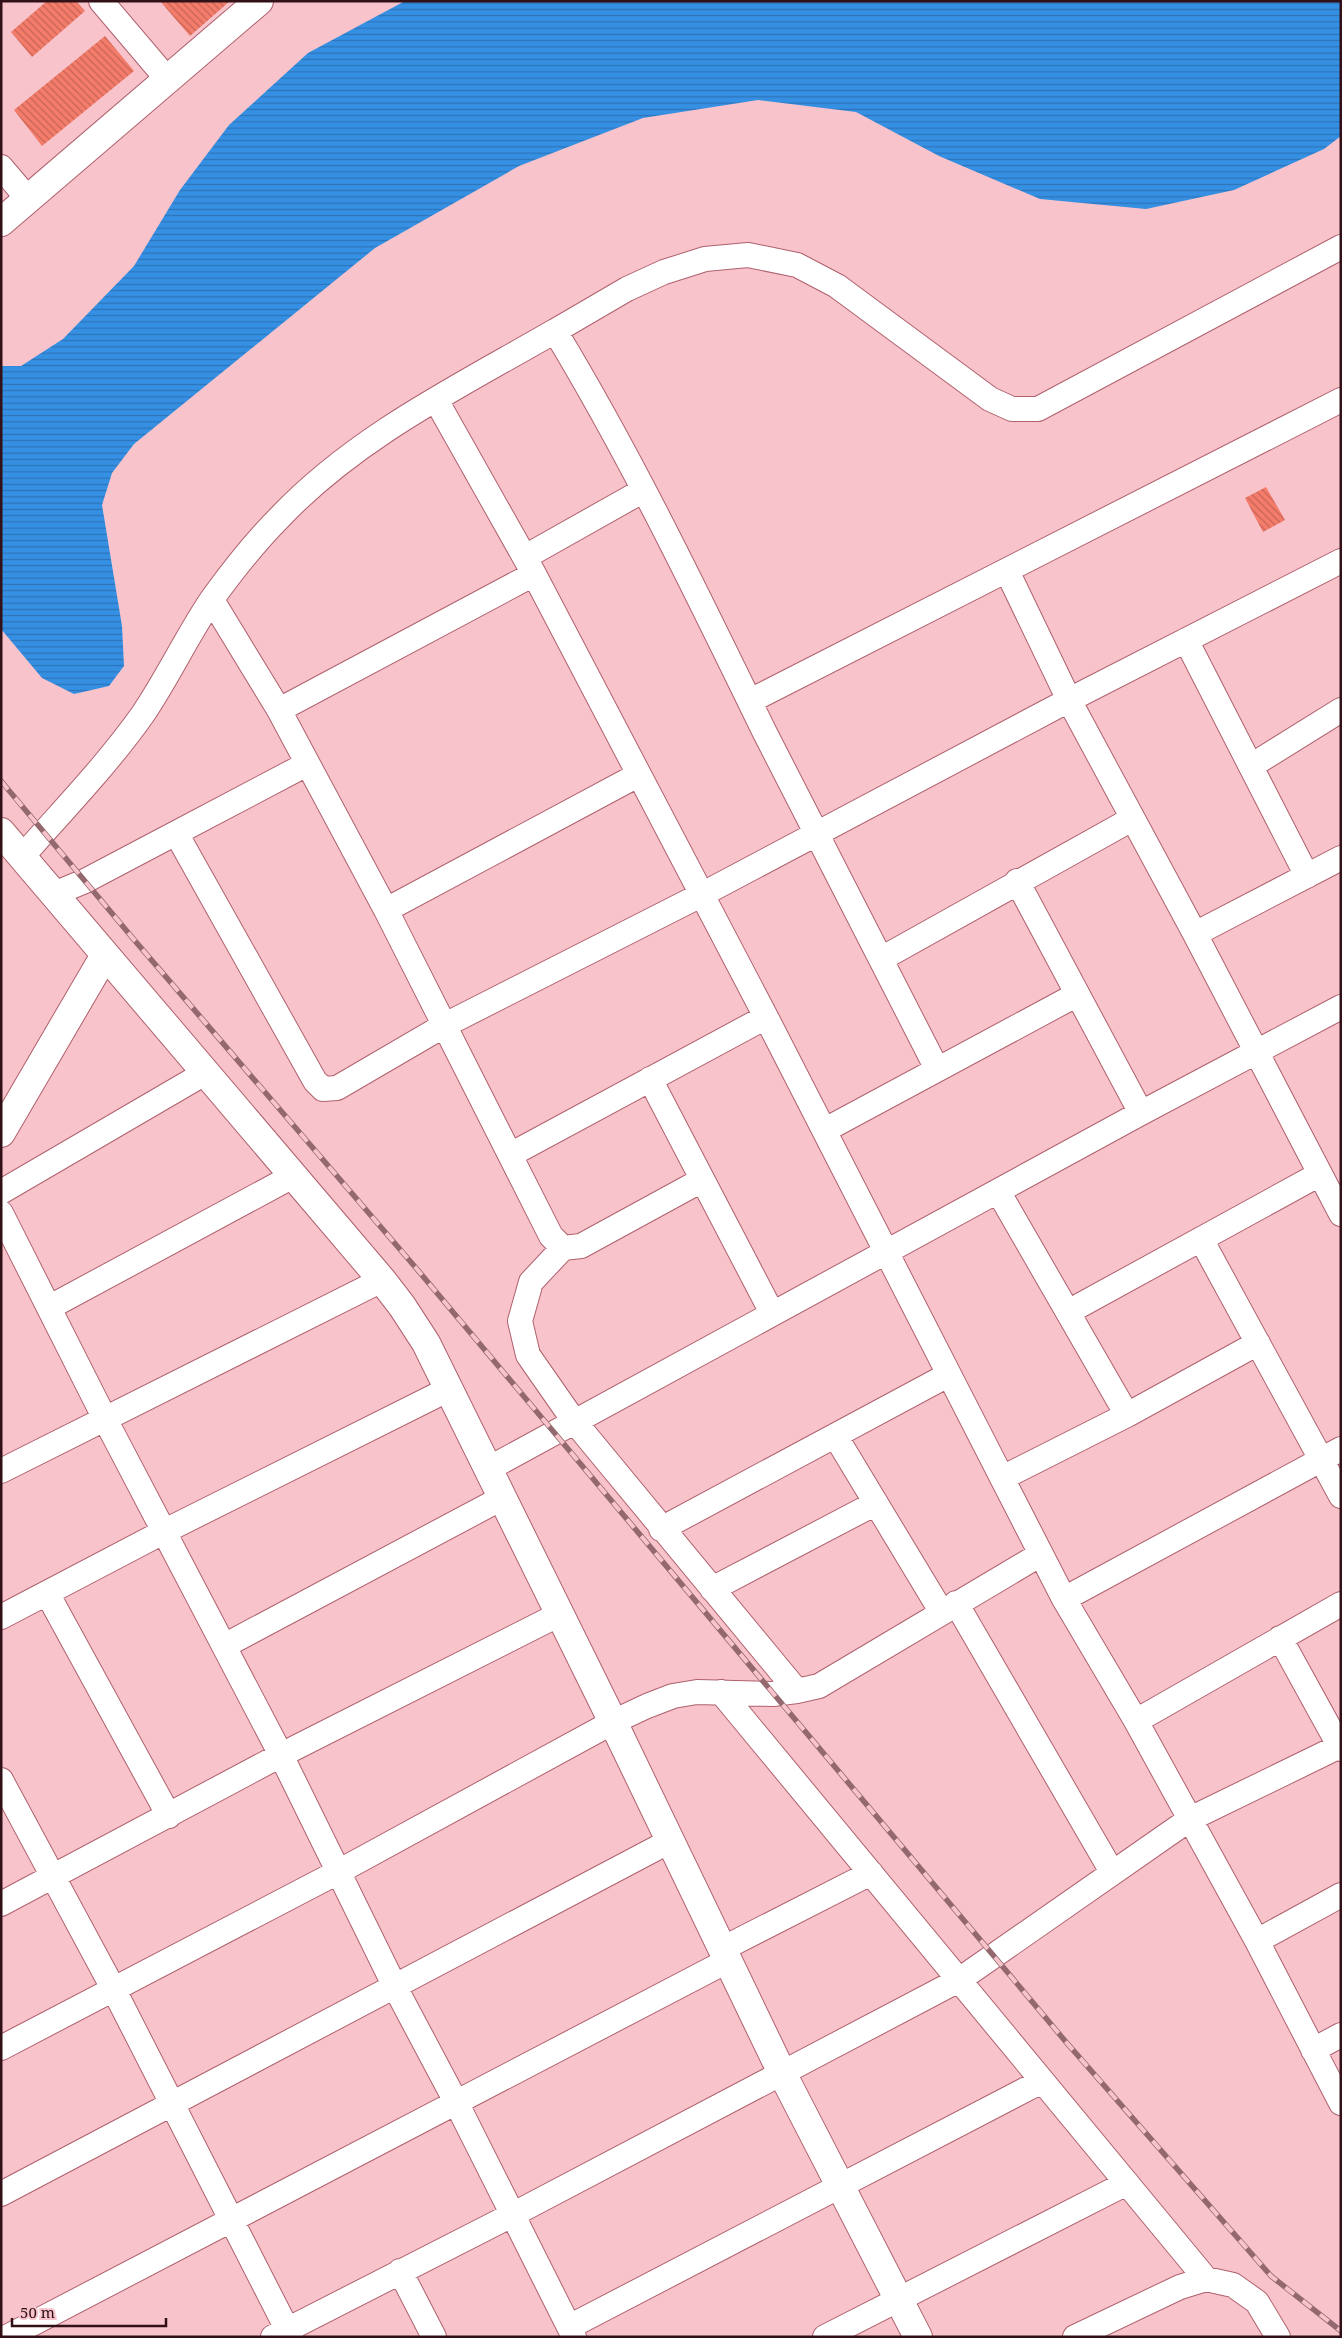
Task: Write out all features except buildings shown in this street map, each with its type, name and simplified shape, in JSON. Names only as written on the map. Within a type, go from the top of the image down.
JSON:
[{"type":"main road","points":[[1,222],[259,1]]},
{"type":"main road","points":[[1,832],[382,1280],[402,1306],[426,1343],[613,1722],[782,2073],[918,2337]]},
{"type":"main road","points":[[1,1133],[105,955]]},
{"type":"street","points":[[101,1],[168,80]]},
{"type":"street","points":[[1,167],[28,199]]},
{"type":"street","points":[[22,857],[103,765],[142,714],[212,600],[241,560],[281,516],[317,482],[367,442],[436,400],[627,290],[664,272],[705,259],[748,256],[797,265],[837,286],[990,399],[1012,409],[1038,409],[1341,247]]},
{"type":"street","points":[[555,331],[587,384],[644,490],[816,834],[937,1069]]},
{"type":"street","points":[[436,400],[529,566],[766,1017],[887,1250],[948,1375],[1064,1599],[1136,1721],[1190,1819],[1257,1941],[1341,2103]]},
{"type":"street","points":[[750,701],[1341,400]]},
{"type":"street","points":[[279,710],[529,566],[644,490]]},
{"type":"street","points":[[176,833],[315,1081],[324,1089],[336,1088],[445,1025],[701,895],[1069,700],[1341,561]]},
{"type":"street","points":[[1007,571],[1069,700],[1257,1052],[1318,1175],[1341,1214]]},
{"type":"street","points":[[212,600],[279,710],[386,910],[551,1236],[563,1248]]},
{"type":"street","points":[[1186,640],[1252,766],[1306,876]]},
{"type":"street","points":[[1252,766],[1341,710]]},
{"type":"street","points":[[54,894],[85,881],[307,764]]},
{"type":"street","points":[[386,910],[638,775]]},
{"type":"street","points":[[881,960],[1132,819]]},
{"type":"street","points":[[1195,934],[1341,858]]},
{"type":"street","points":[[1017,882],[1141,1113]]},
{"type":"street","points":[[825,1130],[1076,994]]},
{"type":"street","points":[[488,1468],[887,1250],[1341,1007]]},
{"type":"street","points":[[510,1155],[766,1017]]},
{"type":"street","points":[[1,1192],[205,1073]]},
{"type":"street","points":[[650,1080],[772,1313]]},
{"type":"street","points":[[1068,1312],[1318,1175]]},
{"type":"street","points":[[50,1307],[293,1176]]},
{"type":"street","points":[[702,1180],[581,1246],[563,1248],[531,1282],[520,1321],[528,1355],[574,1421],[661,1529],[797,1691]]},
{"type":"street","points":[[998,1191],[1127,1415]]},
{"type":"street","points":[[1,1213],[105,1419],[281,1755],[395,1987],[456,2102],[572,2332],[1042,2080]]},
{"type":"street","points":[[1201,1239],[1258,1343],[1331,1454],[1341,1496]]},
{"type":"street","points":[[1,1471],[382,1280]]},
{"type":"street","points":[[1002,1478],[1127,1415],[1258,1343]]},
{"type":"street","points":[[661,1529],[836,1437],[948,1375]]},
{"type":"street","points":[[1,1618],[164,1530],[449,1389]]},
{"type":"street","points":[[836,1437],[876,1502],[948,1607],[1112,1872]]},
{"type":"street","points":[[1064,1599],[1331,1454]]},
{"type":"street","points":[[224,1646],[502,1498]]},
{"type":"street","points":[[712,1589],[876,1502]]},
{"type":"street","points":[[1,2048],[338,1872],[613,1722],[672,1696],[698,1692],[773,1694],[818,1686],[948,1607],[1041,1554]]},
{"type":"street","points":[[47,1593],[169,1816]]},
{"type":"street","points":[[1136,1721],[1341,1604]]},
{"type":"street","points":[[1,1904],[281,1755],[560,1614]]},
{"type":"street","points":[[1,1780],[54,1876],[173,2105],[230,2219],[284,2334],[400,2271],[512,2215],[959,1980],[1190,1819],[1340,1747],[1280,1638]]},
{"type":"street","points":[[721,1692],[1206,2279]]},
{"type":"street","points":[[1,2194],[173,2105],[670,1841]]},
{"type":"street","points":[[7,2337],[456,2102],[871,1873]]},
{"type":"street","points":[[1257,1941],[1341,1895]]},
{"type":"street","points":[[1313,2050],[1341,2035]]},
{"type":"street","points":[[825,2337],[898,2298],[1127,2183]]},
{"type":"street","points":[[400,2271],[434,2337]]},
{"type":"street","points":[[1075,2337],[1180,2287],[1206,2279],[1233,2285],[1257,2302],[1278,2337]]},
{"type":"water","points":[[405,1],[1341,1],[1341,136],[1324,149],[1234,190],[1146,209],[1040,199],[939,156],[856,112],[758,100],[643,118],[519,166],[375,248],[134,444],[112,473],[102,505],[122,626],[124,666],[109,686],[74,694],[42,678],[1,629],[1,366],[21,366],[63,339],[134,266],[180,190],[229,125],[308,53]]},
{"type":"railway","points":[[1,781],[136,942],[416,1268],[1066,2042],[1271,2276],[1341,2331]]}]
